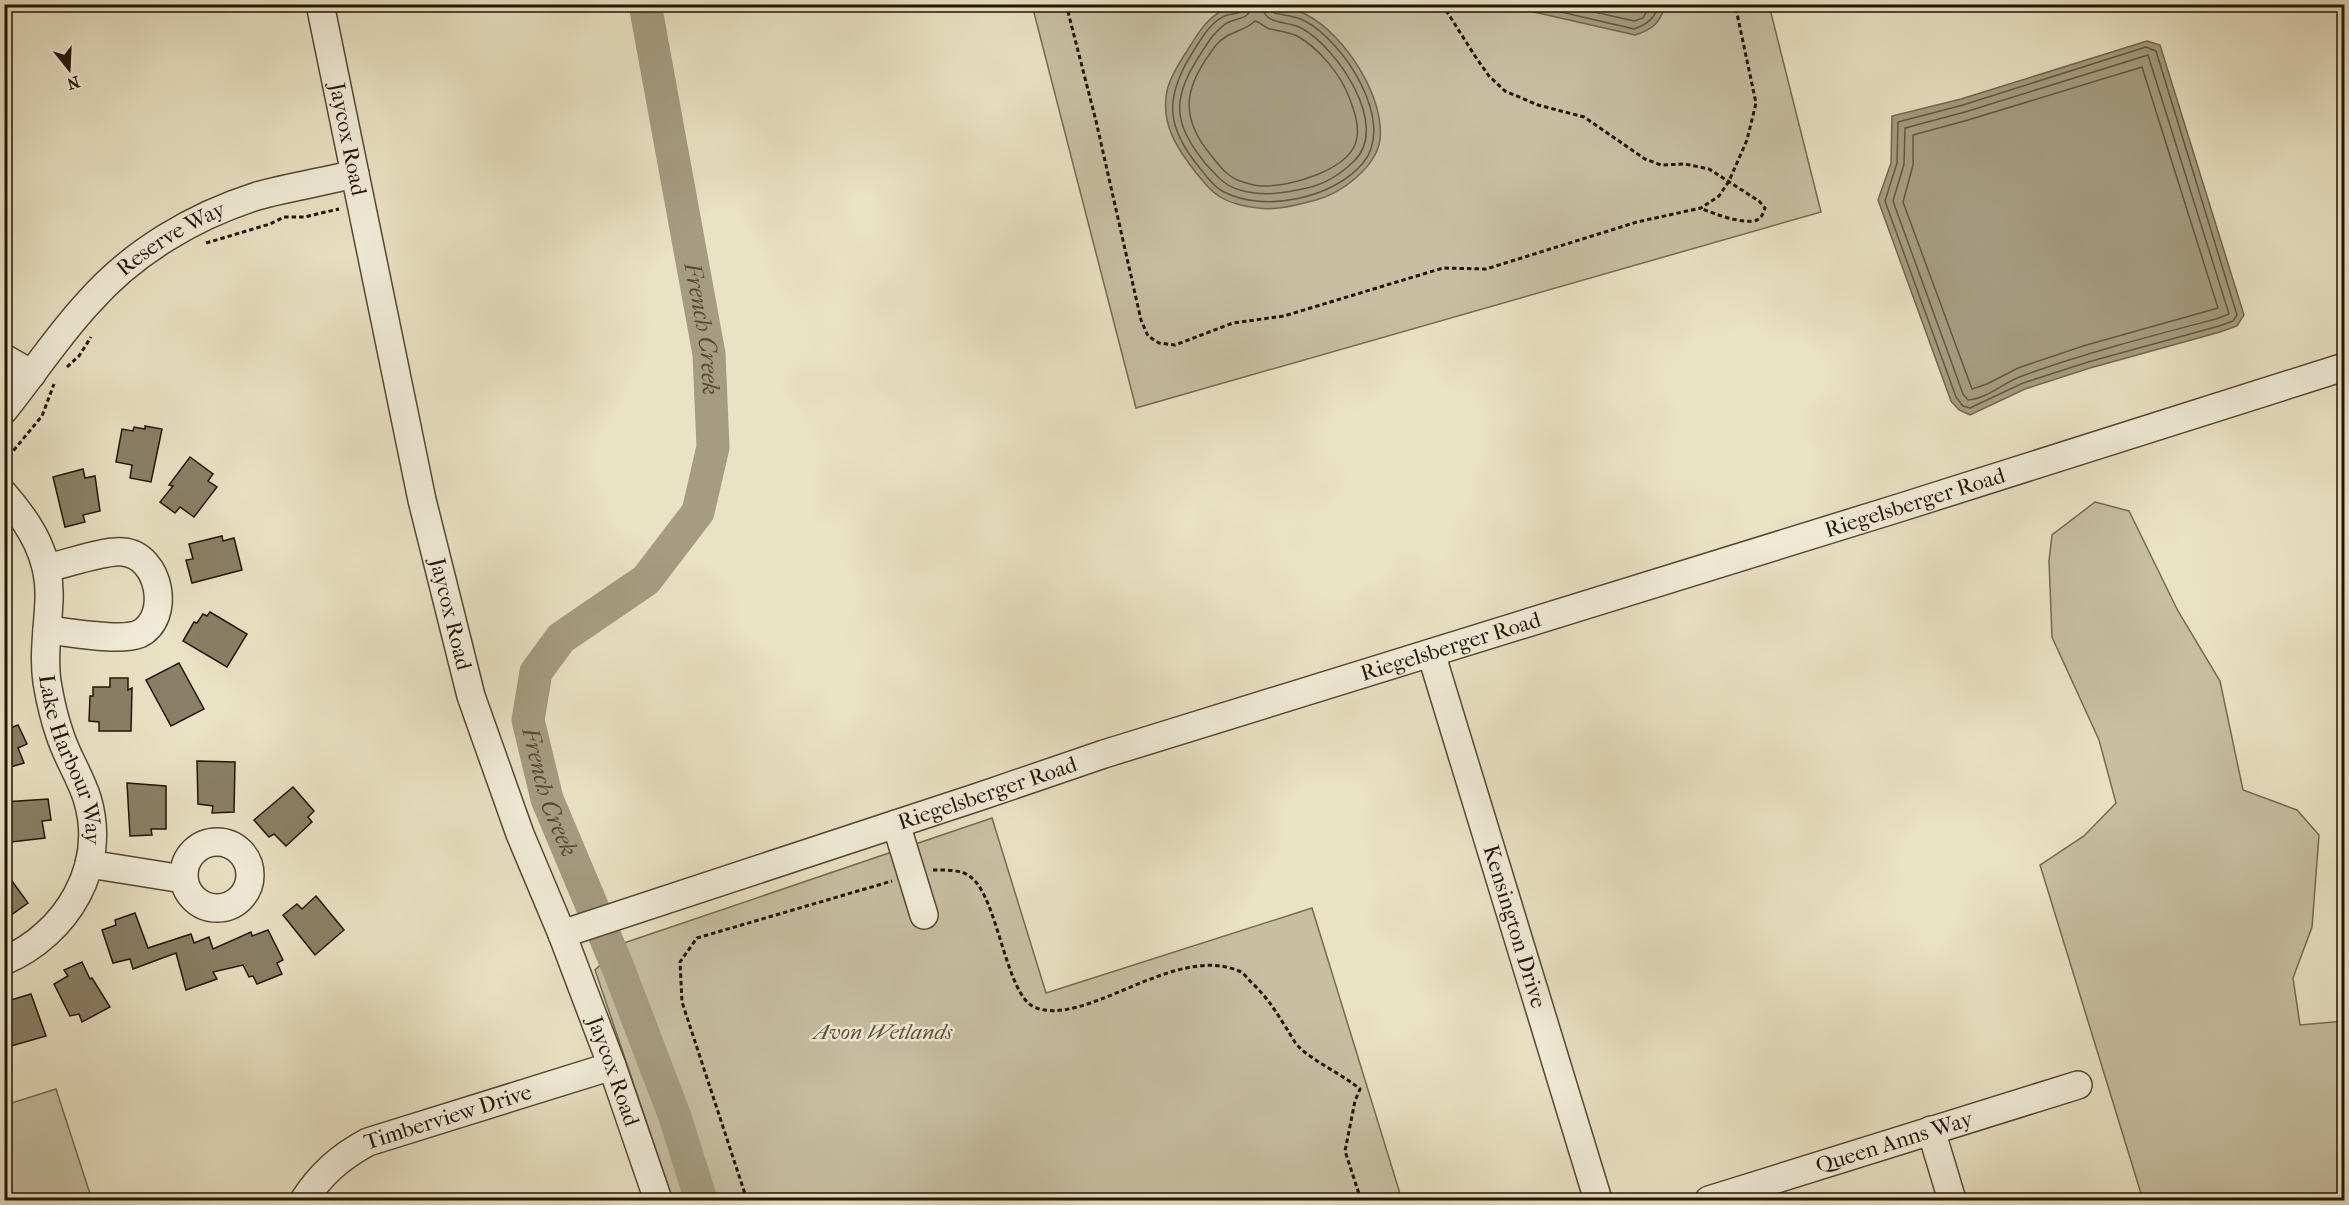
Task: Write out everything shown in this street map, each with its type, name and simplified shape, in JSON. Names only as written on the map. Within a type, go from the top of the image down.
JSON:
[{"type":"street","name":"Jaycox Road","points":[[320,4],[422,500],[471,696],[520,834],[562,934],[612,1066],[658,1200]]},
{"type":"street","name":"Reserve Way","points":[[4,410],[45,375],[68,325],[90,300],[122,270],[167,237],[226,207],[257,196],[355,174]]},
{"type":"street","points":[[4,358],[45,375]]},
{"type":"street","name":"Riegelsberger Road","points":[[562,934],[1104,754],[2344,367]]},
{"type":"street","name":"Lake Harbour Way","points":[[4,494],[24,517],[35,537],[47,568],[50,587],[46,678],[60,735],[82,785],[90,810],[92,848],[89,864],[77,897],[60,922],[38,943],[4,961]]},
{"type":"street","points":[[47,568],[109,553],[127,552],[139,558],[151,570],[158,600],[156,615],[152,623],[133,636],[118,637],[47,630]]},
{"type":"street","name":"Kensington Drive","points":[[1431,652],[1598,1200]]},
{"type":"street","points":[[896,824],[924,915]]},
{"type":"street","points":[[89,864],[183,879]]},
{"type":"street","name":"Timberview Drive","points":[[304,1200],[331,1166],[368,1142],[612,1066]]},
{"type":"street","name":"Queen Anns Way","points":[[1709,1200],[2078,1085]]},
{"type":"street","points":[[1931,1130],[1952,1200]]},
{"type":"path","points":[[1066,4],[1096,121],[1141,320],[1148,336],[1159,343],[1175,345],[1233,323],[1284,316],[1443,268],[1486,269],[1637,222],[1701,208],[1719,196],[1729,181],[1747,140],[1756,103],[1735,4]]},
{"type":"path","points":[[1442,4],[1479,63],[1505,91],[1538,105],[1584,117],[1645,159],[1661,165],[1684,164],[1709,169],[1759,201],[1765,208],[1763,215],[1757,220],[1746,220],[1714,214],[1701,208]]},
{"type":"path","points":[[205,243],[260,227],[284,217],[304,217],[340,209]]},
{"type":"path","points":[[66,368],[79,356],[95,329]]},
{"type":"path","points":[[4,462],[42,416],[45,375]]},
{"type":"path","points":[[747,1200],[682,1002],[680,962],[697,938],[928,870],[955,870],[972,878],[985,898],[1016,985],[1032,1006],[1052,1011],[1076,1007],[1188,966],[1217,966],[1240,971],[1268,998],[1299,1048],[1360,1089],[1355,1101],[1345,1151],[1361,1200]]},
{"type":"green space","points":[[1032,5],[1769,5],[1821,212],[1136,408]]},
{"type":"green space","points":[[2095,502],[2129,511],[2178,611],[2220,681],[2243,790],[2297,810],[2319,835],[2312,927],[2293,978],[2300,1025],[2344,1021],[2344,1200],[2143,1200],[2040,865],[2084,836],[2116,803],[2099,740],[2052,637],[2049,561],[2052,535]]},
{"type":"green space","name":"Avon Wetlands","points":[[992,818],[1046,993],[1312,908],[1402,1200],[673,1200],[595,970],[624,943]]},
{"type":"green space","points":[[56,1089],[92,1200],[5,1200],[5,1105]]},
{"type":"water","points":[[1666,4],[1655,25],[1635,35],[1510,5]]},
{"type":"water","points":[[1249,5],[1293,10],[1321,24],[1348,52],[1369,87],[1380,123],[1380,140],[1377,150],[1372,160],[1356,178],[1326,197],[1272,209],[1248,207],[1228,201],[1210,189],[1197,174],[1183,156],[1172,136],[1166,115],[1167,91],[1178,65],[1211,18],[1226,9]]},
{"type":"water","points":[[2147,41],[2160,45],[2244,315],[2237,326],[2220,332],[2090,368],[2025,389],[1970,415],[1959,410],[1951,401],[1878,200],[1891,163],[1892,116],[1961,99]]},
{"type":"building","points":[[145,426],[162,429],[151,482],[130,478],[132,465],[116,462],[122,429],[133,431],[134,427],[145,429]]},
{"type":"building","points":[[190,457],[213,474],[208,481],[217,487],[194,517],[180,507],[175,513],[160,502],[173,486],[169,485]]},
{"type":"building","points":[[83,469],[85,478],[95,476],[100,511],[83,515],[85,522],[65,527],[53,477]]},
{"type":"building","points":[[222,536],[223,541],[234,538],[242,570],[192,583],[186,560],[193,559],[189,544]]},
{"type":"building","points":[[210,612],[247,634],[227,667],[183,641],[194,622],[197,623],[203,614],[207,616]]},
{"type":"building","points":[[179,663],[204,709],[171,726],[146,680]]},
{"type":"building","points":[[110,678],[128,678],[128,690],[132,688],[131,731],[99,731],[99,722],[89,721],[90,696],[93,696],[93,687],[110,687]]},
{"type":"building","points":[[4,716],[10,728],[18,725],[27,744],[18,748],[24,763],[4,769]]},
{"type":"building","points":[[197,761],[235,762],[234,812],[212,813],[213,806],[198,804]]},
{"type":"building","points":[[127,783],[166,786],[166,829],[151,829],[152,835],[130,836]]},
{"type":"building","points":[[293,787],[314,811],[308,817],[312,822],[286,846],[274,834],[269,837],[254,820]]},
{"type":"building","points":[[48,799],[51,820],[42,821],[45,838],[11,842],[9,834],[4,835],[4,802]]},
{"type":"building","points":[[4,870],[28,903],[4,920]]},
{"type":"building","points":[[316,896],[344,930],[315,955],[283,915],[297,904],[302,909]]},
{"type":"building","points":[[135,913],[148,948],[191,934],[194,943],[209,937],[213,949],[251,932],[252,936],[268,930],[283,960],[277,963],[282,974],[257,984],[253,976],[249,977],[243,965],[213,972],[217,979],[186,990],[176,953],[133,969],[130,959],[113,963],[102,930],[116,925],[115,920]]},
{"type":"building","points":[[82,962],[90,979],[92,978],[110,1007],[82,1022],[79,1014],[70,1016],[54,984],[68,976],[64,970]]},
{"type":"building","points":[[31,994],[46,1036],[4,1048],[4,1002]]},
{"type":"waterway","name":"French Creek","points":[[645,4],[709,354],[713,447],[698,512],[646,580],[561,638],[536,672],[528,720],[547,799],[619,970],[675,1117],[701,1200]]}]
